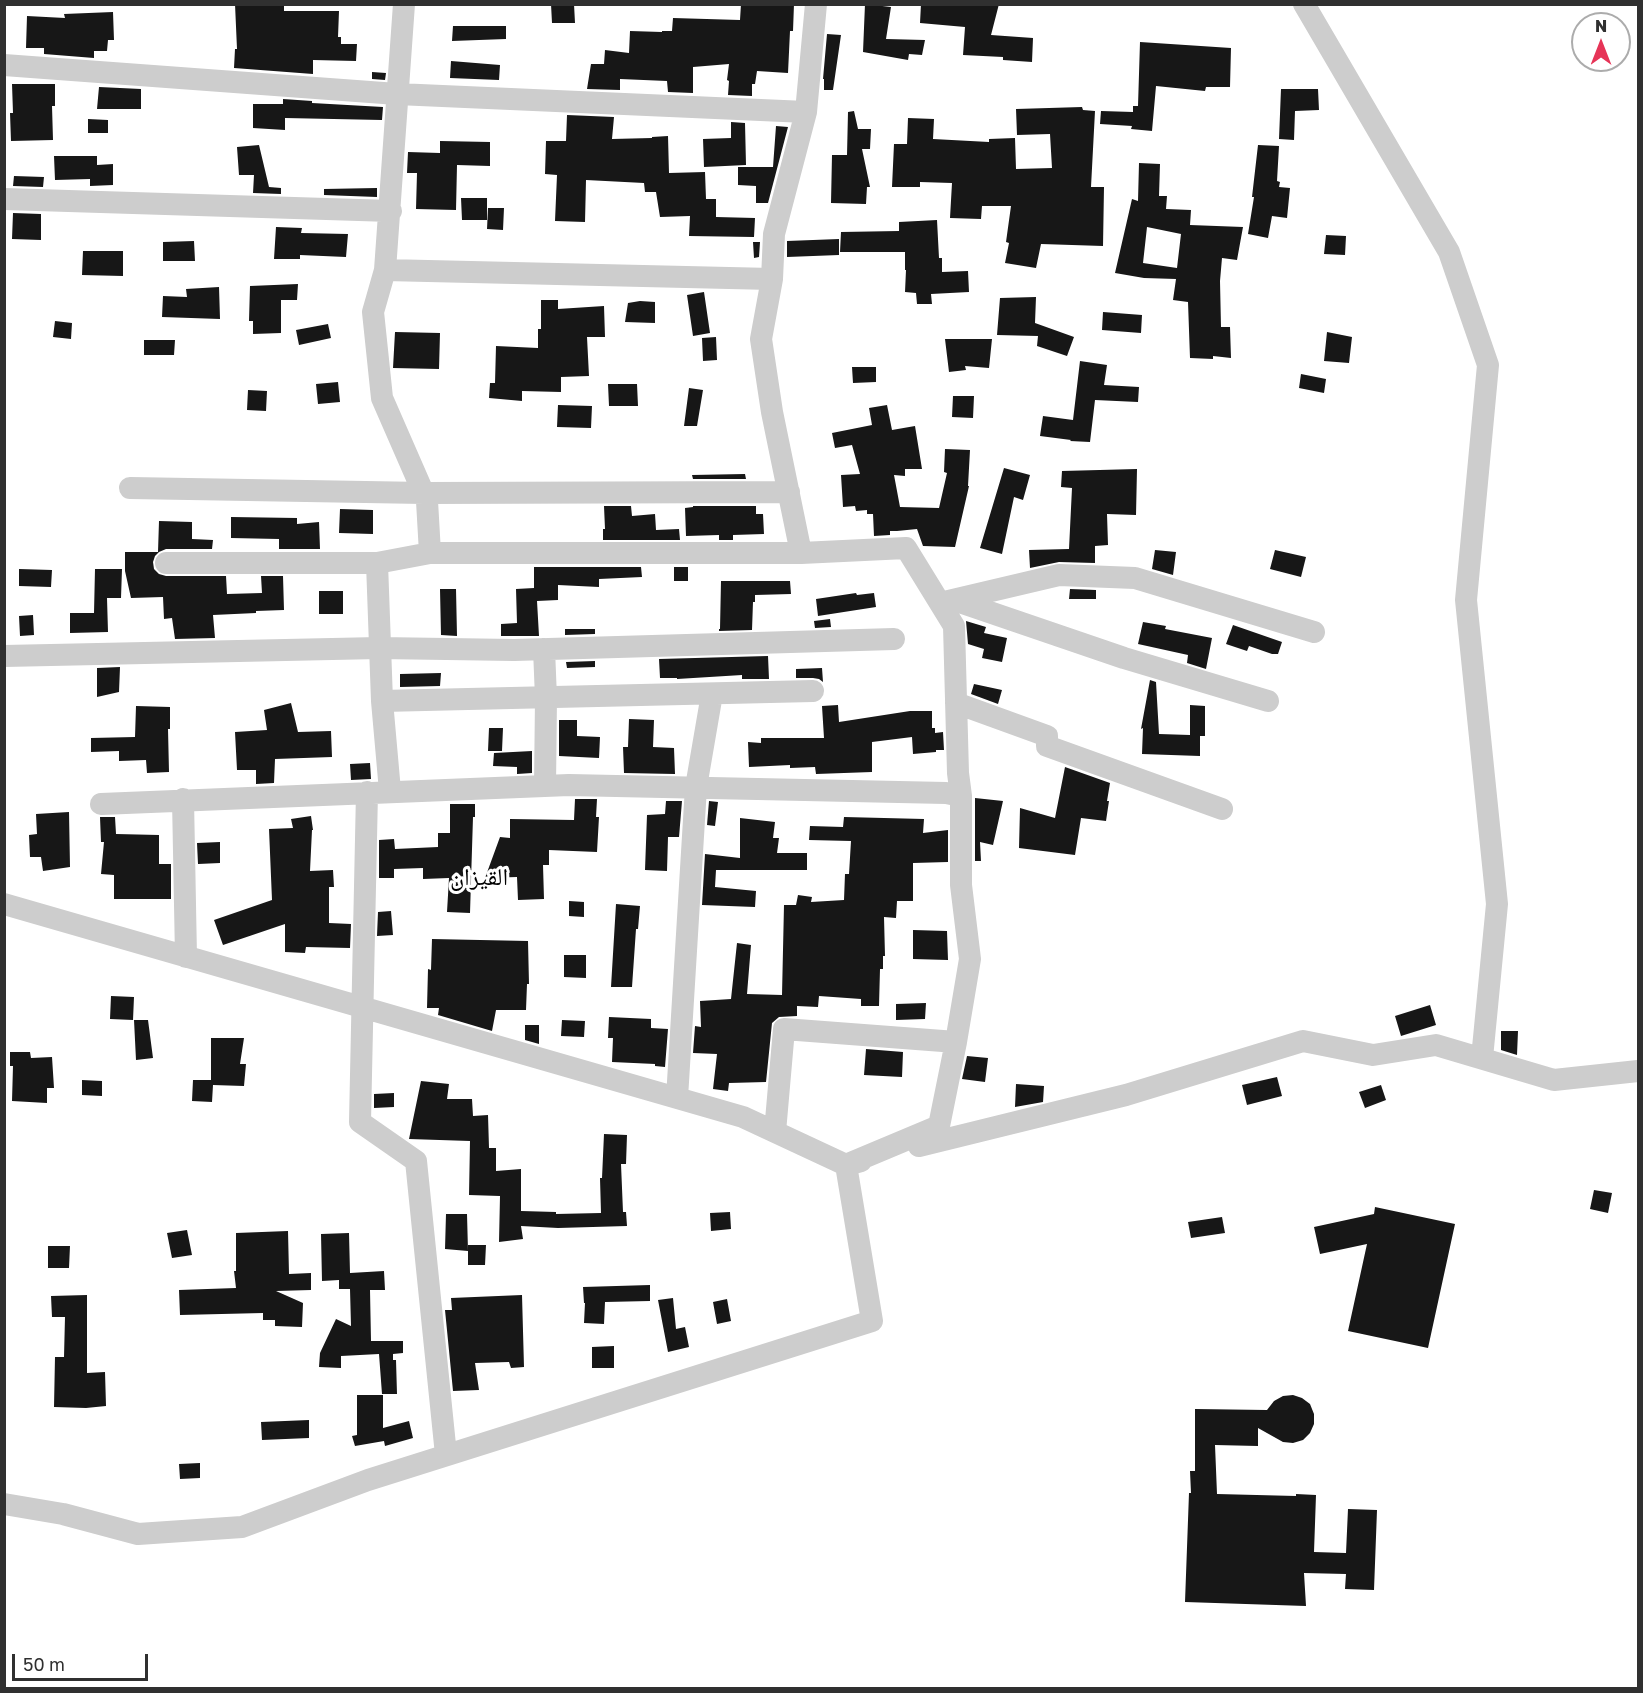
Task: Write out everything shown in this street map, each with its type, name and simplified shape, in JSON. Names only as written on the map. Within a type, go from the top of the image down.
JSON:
[{"type":"street","points":[[404,4],[391,212],[385,270],[373,312],[382,398],[427,501],[430,553]]},
{"type":"street","points":[[801,553],[772,412],[761,339],[772,279],[774,234],[806,112],[816,4]]},
{"type":"street","points":[[1304,4],[1449,252],[1488,364],[1466,600],[1497,904],[1482,1058]]},
{"type":"street","points":[[4,65],[397,94],[806,112]]},
{"type":"street","points":[[4,199],[391,212]]},
{"type":"street","points":[[385,270],[772,279]]},
{"type":"street","points":[[130,488],[424,493],[789,492]]},
{"type":"street","points":[[166,563],[377,563],[430,553],[801,553],[906,548],[947,602],[954,626],[958,773],[961,796],[961,885],[970,959],[939,1126],[846,1165]]},
{"type":"street","points":[[377,563],[382,701],[390,791]]},
{"type":"street","points":[[947,602],[1059,574],[1135,578],[1314,632]]},
{"type":"street","points":[[947,602],[1268,701]]},
{"type":"street","points":[[4,656],[379,648],[544,649],[894,639]]},
{"type":"street","points":[[544,649],[545,786]]},
{"type":"street","points":[[382,701],[813,691]]},
{"type":"street","points":[[677,1098],[696,787],[712,694]]},
{"type":"street","points":[[956,703],[1047,736],[1047,746],[1222,809]]},
{"type":"street","points":[[101,804],[545,786],[946,793],[961,796]]},
{"type":"street","points":[[367,792],[360,1122],[416,1161],[446,1455]]},
{"type":"street","points":[[183,799],[186,957]]},
{"type":"street","points":[[4,904],[743,1117],[846,1165],[1126,1095],[1303,1041],[1373,1055],[1436,1045],[1554,1080],[1638,1071]]},
{"type":"street","points":[[775,1132],[784,1029],[956,1042]]},
{"type":"street","points":[[4,1504],[63,1514],[138,1534],[242,1527],[368,1480],[872,1321],[846,1165]]},
{"type":"building","points":[[235,4],[284,4],[284,11],[339,11],[338,37],[341,37],[341,44],[357,44],[356,61],[313,60],[313,74],[234,68],[235,49],[237,49]]},
{"type":"building","points":[[551,4],[574,4],[575,23],[552,23]]},
{"type":"building","points":[[741,4],[794,4],[788,73],[757,71],[755,84],[752,84],[752,96],[728,95],[729,64],[693,67],[693,93],[668,92],[667,81],[620,79],[620,90],[587,89],[591,64],[604,64],[605,50],[629,53],[630,31],[672,31],[673,18],[740,20]]},
{"type":"building","points":[[865,4],[891,7],[886,39],[925,40],[922,55],[909,54],[908,60],[863,52]]},
{"type":"building","points":[[921,4],[999,4],[991,35],[1033,38],[1032,62],[1003,60],[1003,57],[963,55],[965,27],[920,23]]},
{"type":"building","points":[[113,12],[114,40],[108,40],[107,51],[94,51],[94,58],[44,54],[44,48],[26,48],[27,16],[65,18],[64,14]]},
{"type":"building","points":[[453,26],[506,26],[506,39],[452,41]]},
{"type":"building","points":[[827,34],[841,35],[833,90],[824,90]]},
{"type":"building","points":[[1140,42],[1231,48],[1230,87],[1206,87],[1205,91],[1156,86],[1152,131],[1131,129],[1132,126],[1100,124],[1101,111],[1133,112],[1133,106],[1138,106]]},
{"type":"building","points":[[451,61],[500,65],[499,80],[450,78]]},
{"type":"building","points":[[372,72],[386,73],[385,80],[372,79]]},
{"type":"building","points":[[12,84],[55,84],[55,106],[52,106],[53,140],[11,141]]},
{"type":"building","points":[[99,87],[141,89],[141,109],[97,109]]},
{"type":"building","points":[[1281,89],[1318,89],[1319,110],[1295,111],[1294,140],[1279,139]]},
{"type":"building","points":[[283,99],[383,107],[382,120],[285,118],[285,130],[253,128],[253,104],[283,104]]},
{"type":"building","points":[[1082,107],[1083,110],[1095,111],[1091,187],[1104,187],[1103,246],[1041,244],[1036,268],[1005,263],[1009,243],[1006,242],[1011,206],[982,206],[981,219],[950,218],[952,183],[920,182],[920,187],[892,187],[894,144],[907,144],[908,118],[934,119],[933,139],[989,142],[989,139],[1015,138],[1016,169],[1052,168],[1050,134],[1017,135],[1016,109]]},
{"type":"building","points":[[854,111],[858,129],[871,129],[870,149],[862,149],[870,187],[867,187],[866,204],[831,203],[832,155],[847,155],[848,112]]},
{"type":"building","points":[[567,115],[614,117],[612,139],[668,136],[669,173],[705,172],[706,199],[716,199],[716,217],[755,218],[754,237],[689,236],[690,216],[660,217],[656,192],[645,192],[644,183],[586,180],[585,222],[555,221],[557,175],[545,174],[546,141],[566,141]]},
{"type":"building","points":[[88,119],[108,120],[108,133],[88,133]]},
{"type":"building","points":[[731,122],[745,123],[746,165],[704,167],[703,139],[731,138]]},
{"type":"building","points":[[776,126],[788,127],[768,203],[756,203],[756,186],[738,185],[738,167],[773,167]]},
{"type":"building","points":[[440,141],[490,142],[490,166],[457,165],[456,210],[416,209],[417,173],[407,173],[408,152],[440,153]]},
{"type":"building","points":[[259,145],[269,187],[281,188],[281,194],[253,193],[254,175],[239,175],[237,147]]},
{"type":"building","points":[[1258,145],[1279,146],[1277,181],[1280,182],[1279,187],[1290,188],[1287,218],[1272,216],[1268,238],[1248,234],[1254,197],[1252,197]]},
{"type":"building","points":[[54,156],[97,156],[97,165],[113,164],[113,185],[90,186],[90,179],[55,180]]},
{"type":"building","points":[[1139,163],[1160,164],[1159,196],[1167,196],[1166,209],[1191,210],[1190,225],[1243,227],[1237,260],[1222,258],[1221,327],[1230,327],[1231,358],[1213,356],[1213,359],[1190,358],[1188,302],[1173,300],[1176,279],[1144,278],[1115,273],[1132,199],[1138,201]],"holes":[[[1147,227],[1181,234],[1177,268],[1143,263]]]},
{"type":"building","points":[[14,176],[44,177],[43,187],[13,186]]},
{"type":"building","points":[[377,188],[377,197],[324,195],[324,189]]},
{"type":"building","points":[[461,198],[487,198],[487,220],[462,220]]},
{"type":"building","points":[[488,208],[504,208],[503,230],[487,229]]},
{"type":"building","points":[[13,213],[41,214],[41,240],[12,239]]},
{"type":"building","points":[[937,220],[942,272],[968,271],[969,292],[931,294],[932,304],[917,304],[916,293],[905,292],[905,252],[840,252],[841,232],[899,231],[899,222]]},
{"type":"building","points":[[276,227],[302,228],[301,233],[348,234],[346,257],[300,255],[300,259],[274,259]]},
{"type":"building","points":[[1326,235],[1346,236],[1345,255],[1324,254]]},
{"type":"building","points":[[839,239],[839,255],[787,257],[787,241]]},
{"type":"building","points":[[194,241],[195,261],[163,261],[163,242]]},
{"type":"building","points":[[753,242],[760,242],[759,257],[754,258]]},
{"type":"building","points":[[83,251],[123,251],[123,276],[82,275]]},
{"type":"building","points":[[298,284],[297,300],[281,300],[281,333],[253,334],[253,321],[249,321],[250,286]]},
{"type":"building","points":[[219,287],[220,319],[162,317],[163,296],[187,297],[186,289]]},
{"type":"building","points":[[704,292],[710,333],[693,336],[687,295]]},
{"type":"building","points":[[1036,297],[1035,323],[1074,337],[1067,356],[1037,346],[1038,336],[997,335],[1000,298]]},
{"type":"building","points":[[541,300],[558,300],[558,309],[604,306],[605,337],[587,337],[589,376],[561,377],[561,392],[522,391],[522,401],[489,398],[490,383],[495,383],[496,346],[538,348],[538,329],[541,329]]},
{"type":"building","points":[[655,302],[655,323],[625,322],[628,303]]},
{"type":"building","points":[[1103,312],[1142,315],[1141,333],[1102,330]]},
{"type":"building","points":[[55,321],[72,323],[71,339],[53,337]]},
{"type":"building","points":[[328,324],[331,338],[299,345],[296,330]]},
{"type":"building","points":[[395,332],[440,333],[439,369],[393,368]]},
{"type":"building","points":[[1327,332],[1352,337],[1349,363],[1324,361]]},
{"type":"building","points":[[716,337],[717,360],[703,361],[702,338]]},
{"type":"building","points":[[945,339],[992,339],[989,368],[965,366],[966,370],[949,372]]},
{"type":"building","points":[[144,340],[175,340],[174,355],[144,355]]},
{"type":"building","points":[[1080,361],[1107,365],[1104,385],[1139,387],[1138,402],[1095,400],[1090,442],[1040,436],[1043,416],[1073,420]]},
{"type":"building","points":[[852,367],[876,367],[876,382],[853,383]]},
{"type":"building","points":[[1301,374],[1326,379],[1324,393],[1299,388]]},
{"type":"building","points":[[338,382],[340,402],[318,404],[316,384]]},
{"type":"building","points":[[608,384],[637,384],[638,406],[609,406]]},
{"type":"building","points":[[689,388],[703,390],[697,426],[684,426]]},
{"type":"building","points":[[248,390],[267,391],[266,411],[247,410]]},
{"type":"building","points":[[953,396],[974,396],[973,418],[952,417]]},
{"type":"building","points":[[558,405],[592,406],[591,428],[557,427]]},
{"type":"building","points":[[887,405],[892,430],[915,426],[922,469],[905,469],[905,476],[894,475],[900,507],[939,508],[947,473],[944,472],[945,449],[970,450],[969,486],[955,547],[923,546],[917,529],[890,531],[890,535],[874,536],[873,514],[867,514],[867,510],[856,511],[855,506],[843,507],[841,475],[860,474],[852,445],[835,448],[832,433],[872,425],[869,408]]},
{"type":"building","points":[[1004,468],[1030,475],[1023,500],[1014,497],[1002,554],[980,548]]},
{"type":"building","points":[[1137,469],[1136,515],[1107,514],[1108,545],[1095,546],[1095,563],[1059,562],[1030,568],[1029,550],[1069,549],[1072,488],[1061,487],[1062,471]]},
{"type":"building","points":[[745,474],[746,479],[693,479],[692,475]]},
{"type":"building","points":[[604,506],[631,506],[632,516],[655,514],[656,530],[679,529],[680,540],[603,540]]},
{"type":"building","points":[[756,506],[756,514],[763,514],[764,534],[733,535],[733,540],[719,540],[719,535],[686,536],[685,508]]},
{"type":"building","points":[[340,509],[373,510],[373,534],[339,533]]},
{"type":"building","points":[[231,517],[297,518],[297,524],[319,522],[320,549],[279,549],[279,539],[231,538]]},
{"type":"building","points":[[159,521],[192,522],[192,539],[213,540],[212,549],[166,549],[159,552],[153,562],[154,569],[159,574],[226,576],[227,594],[262,593],[261,576],[283,576],[284,610],[213,615],[215,638],[175,639],[172,618],[164,619],[163,597],[131,598],[125,571],[125,552],[158,552]]},
{"type":"building","points":[[1155,550],[1176,552],[1173,575],[1152,569]]},
{"type":"building","points":[[1275,550],[1306,557],[1301,577],[1270,569]]},
{"type":"building","points":[[534,567],[641,567],[642,577],[599,579],[599,587],[558,585],[558,600],[537,601],[539,636],[501,636],[501,624],[517,623],[516,589],[534,588]]},
{"type":"building","points":[[674,567],[688,567],[688,581],[674,581]]},
{"type":"building","points":[[19,569],[52,570],[51,587],[19,586]]},
{"type":"building","points":[[95,569],[122,569],[121,598],[107,598],[108,632],[70,633],[70,613],[94,613]]},
{"type":"building","points":[[721,581],[790,581],[791,594],[755,595],[752,630],[719,631]]},
{"type":"building","points":[[440,589],[456,589],[457,636],[441,635]]},
{"type":"building","points":[[1070,589],[1096,590],[1096,599],[1069,599]]},
{"type":"building","points":[[319,591],[343,591],[343,614],[319,614]]},
{"type":"building","points":[[856,593],[857,595],[874,593],[876,607],[818,616],[816,599]]},
{"type":"building","points":[[33,615],[34,635],[20,636],[19,616]]},
{"type":"building","points":[[830,619],[831,627],[815,628],[814,621]]},
{"type":"building","points":[[966,621],[986,627],[984,633],[1007,638],[1002,662],[982,658],[984,649],[968,644]]},
{"type":"building","points":[[1143,622],[1166,626],[1165,629],[1212,638],[1206,669],[1187,663],[1188,655],[1138,644]]},
{"type":"building","points":[[1233,625],[1282,642],[1278,654],[1249,646],[1247,651],[1226,644]]},
{"type":"building","points":[[565,629],[595,629],[595,634],[565,635]]},
{"type":"building","points":[[768,656],[769,679],[742,679],[742,675],[660,678],[659,659]]},
{"type":"building","points":[[595,661],[595,667],[567,668],[566,662]]},
{"type":"building","points":[[120,667],[119,692],[97,697],[97,668]]},
{"type":"building","points":[[822,668],[823,682],[813,678],[796,678],[796,669]]},
{"type":"building","points":[[441,673],[440,686],[400,687],[400,674]]},
{"type":"building","points":[[1150,680],[1156,682],[1159,734],[1190,735],[1190,705],[1205,706],[1205,736],[1200,736],[1200,756],[1142,754],[1143,728],[1141,729]]},
{"type":"building","points":[[974,684],[1002,690],[998,704],[971,694]]},
{"type":"building","points":[[291,703],[298,732],[331,731],[332,757],[275,759],[274,783],[256,784],[256,770],[237,770],[235,732],[267,730],[264,710]]},
{"type":"building","points":[[838,705],[839,722],[910,711],[932,711],[932,728],[935,728],[935,733],[943,732],[944,750],[913,754],[912,737],[872,742],[872,772],[816,774],[815,767],[790,768],[790,765],[749,767],[748,742],[761,743],[761,738],[824,738],[822,706]]},
{"type":"building","points":[[136,706],[170,707],[169,772],[147,773],[146,760],[119,761],[119,751],[91,752],[91,738],[135,737]]},
{"type":"building","points":[[629,719],[654,720],[653,747],[674,748],[675,774],[624,773],[623,747],[628,747]]},
{"type":"building","points":[[559,720],[577,720],[577,736],[600,737],[599,758],[559,756]]},
{"type":"building","points":[[489,728],[503,728],[502,751],[488,751]]},
{"type":"building","points":[[532,751],[532,773],[517,774],[517,767],[493,766],[494,753]]},
{"type":"building","points":[[370,763],[371,779],[351,780],[350,764]]},
{"type":"building","points":[[1065,767],[1110,783],[1106,821],[1081,818],[1075,855],[1019,848],[1020,808],[1055,818]]},
{"type":"building","points":[[975,798],[1003,801],[993,845],[980,842],[981,861],[975,861]]},
{"type":"building","points":[[575,799],[597,799],[596,817],[599,817],[597,852],[549,850],[549,865],[543,865],[544,899],[518,900],[517,877],[485,878],[500,837],[510,838],[510,819],[574,820]]},
{"type":"building","points":[[666,801],[682,801],[679,837],[668,837],[667,871],[645,870],[647,815],[665,814]]},
{"type":"building","points":[[709,801],[718,802],[715,826],[707,825]]},
{"type":"building","points":[[450,804],[475,804],[470,913],[447,912],[449,878],[423,879],[423,868],[394,869],[394,878],[379,878],[379,840],[394,839],[395,849],[438,847],[438,833],[450,833]]},
{"type":"building","points":[[69,812],[70,867],[43,871],[41,857],[30,857],[29,835],[37,834],[36,814]]},
{"type":"building","points":[[311,816],[313,830],[310,871],[333,870],[334,887],[329,887],[329,923],[351,924],[350,948],[306,947],[305,953],[285,952],[285,924],[223,945],[214,920],[272,900],[269,829],[293,828],[291,819]]},
{"type":"building","points":[[100,817],[115,817],[116,834],[159,835],[159,864],[171,864],[171,899],[114,899],[114,875],[101,874],[104,842],[101,842]]},
{"type":"building","points":[[844,817],[924,819],[923,833],[948,830],[948,862],[913,863],[913,901],[897,901],[896,918],[884,917],[885,956],[883,956],[883,969],[880,969],[879,1006],[861,1006],[861,999],[819,996],[818,1007],[797,1006],[797,1016],[779,1017],[772,1023],[766,1082],[729,1083],[728,1091],[713,1089],[717,1054],[693,1053],[695,1026],[701,1027],[700,1001],[731,999],[737,943],[751,945],[747,994],[782,995],[784,905],[796,905],[798,895],[812,897],[811,902],[844,900],[845,874],[849,874],[851,841],[809,840],[810,826],[843,827]]},
{"type":"building","points":[[740,818],[775,822],[773,838],[779,838],[777,853],[807,853],[807,870],[716,870],[715,887],[756,891],[755,907],[702,905],[705,854],[740,858]]},
{"type":"building","points":[[220,842],[220,863],[198,864],[197,843]]},
{"type":"building","points":[[569,901],[584,902],[584,917],[569,916]]},
{"type":"building","points":[[616,904],[640,906],[632,987],[611,987]]},
{"type":"building","points":[[391,911],[393,935],[377,936],[378,912]]},
{"type":"building","points":[[913,930],[947,931],[948,960],[913,959]]},
{"type":"building","points":[[432,939],[528,941],[529,984],[527,984],[526,1010],[496,1010],[492,1031],[438,1015],[439,1008],[427,1008],[428,969],[431,970]]},
{"type":"building","points":[[564,955],[586,955],[586,978],[564,977]]},
{"type":"building","points":[[111,996],[134,997],[133,1020],[110,1019]]},
{"type":"building","points":[[926,1003],[925,1019],[896,1020],[896,1004]]},
{"type":"building","points":[[1430,1005],[1436,1025],[1401,1036],[1395,1016]]},
{"type":"building","points":[[609,1017],[651,1019],[651,1028],[668,1029],[665,1067],[655,1066],[655,1064],[612,1062],[613,1038],[608,1038]]},
{"type":"building","points":[[134,1020],[148,1020],[153,1058],[136,1060]]},
{"type":"building","points":[[562,1020],[585,1021],[584,1037],[561,1036]]},
{"type":"building","points":[[525,1025],[539,1025],[539,1044],[525,1040]]},
{"type":"building","points":[[1501,1031],[1518,1031],[1517,1055],[1501,1050]]},
{"type":"building","points":[[211,1038],[244,1038],[240,1064],[246,1064],[244,1086],[213,1085],[212,1102],[192,1101],[193,1080],[211,1080]]},
{"type":"building","points":[[866,1049],[903,1052],[902,1077],[864,1075]]},
{"type":"building","points":[[10,1052],[30,1052],[31,1058],[52,1057],[54,1088],[47,1088],[47,1103],[12,1101],[13,1066],[10,1066]]},
{"type":"building","points":[[967,1056],[988,1058],[985,1082],[962,1079]]},
{"type":"building","points":[[1277,1077],[1282,1096],[1247,1105],[1242,1085]]},
{"type":"building","points":[[82,1080],[102,1081],[102,1096],[82,1095]]},
{"type":"building","points":[[421,1081],[449,1084],[447,1099],[472,1099],[473,1116],[488,1115],[489,1148],[496,1148],[496,1171],[521,1169],[521,1211],[556,1212],[556,1214],[601,1213],[600,1178],[602,1178],[604,1134],[627,1135],[626,1164],[621,1164],[623,1212],[626,1212],[627,1226],[558,1228],[521,1226],[523,1239],[499,1242],[500,1196],[469,1195],[470,1141],[409,1139]]},
{"type":"building","points":[[1016,1084],[1044,1086],[1043,1102],[1015,1107]]},
{"type":"building","points":[[1381,1085],[1386,1100],[1365,1108],[1359,1092]]},
{"type":"building","points":[[394,1093],[394,1107],[374,1108],[374,1094]]},
{"type":"building","points":[[1594,1190],[1612,1193],[1608,1213],[1590,1209]]},
{"type":"building","points":[[1375,1207],[1455,1224],[1428,1348],[1348,1331],[1367,1244],[1320,1254],[1314,1227],[1374,1214]]},
{"type":"building","points":[[730,1212],[731,1229],[711,1231],[710,1213]]},
{"type":"building","points":[[446,1214],[467,1214],[468,1251],[445,1249]]},
{"type":"building","points":[[1222,1217],[1225,1233],[1191,1238],[1188,1222]]},
{"type":"building","points":[[187,1230],[192,1255],[172,1258],[167,1233]]},
{"type":"building","points":[[288,1231],[289,1274],[311,1273],[311,1290],[276,1291],[303,1303],[302,1327],[275,1326],[275,1320],[263,1320],[263,1313],[180,1315],[179,1290],[236,1288],[234,1271],[236,1271],[236,1233]]},
{"type":"building","points":[[349,1233],[350,1273],[384,1271],[385,1290],[370,1290],[371,1341],[403,1341],[403,1353],[393,1354],[393,1360],[396,1360],[397,1394],[382,1394],[379,1354],[341,1356],[341,1368],[319,1367],[320,1353],[336,1319],[351,1326],[350,1289],[339,1289],[339,1280],[322,1281],[321,1234]]},
{"type":"building","points":[[468,1245],[486,1245],[485,1265],[468,1265]]},
{"type":"building","points":[[48,1246],[70,1246],[69,1268],[48,1268]]},
{"type":"building","points":[[650,1285],[650,1301],[605,1302],[604,1324],[584,1323],[583,1287]]},
{"type":"building","points":[[87,1295],[87,1373],[105,1372],[106,1406],[54,1407],[55,1357],[64,1357],[65,1317],[52,1317],[51,1296]]},
{"type":"building","points":[[522,1295],[524,1367],[511,1368],[509,1362],[475,1363],[479,1390],[453,1391],[445,1310],[452,1310],[451,1298]]},
{"type":"building","points":[[673,1298],[676,1329],[685,1327],[689,1347],[668,1352],[658,1300]]},
{"type":"building","points":[[727,1299],[731,1321],[717,1324],[713,1302]]},
{"type":"building","points":[[614,1346],[614,1368],[592,1368],[592,1347]]},
{"type":"building","points":[[357,1395],[383,1395],[383,1428],[409,1421],[413,1438],[385,1446],[384,1441],[355,1446],[352,1436],[357,1435]]},
{"type":"building","points":[[1293,1395],[1310,1404],[1314,1414],[1314,1424],[1310,1433],[1303,1440],[1293,1443],[1283,1442],[1258,1428],[1258,1446],[1215,1445],[1217,1494],[1316,1495],[1314,1552],[1346,1553],[1348,1509],[1377,1510],[1374,1590],[1345,1589],[1346,1574],[1304,1573],[1306,1606],[1185,1602],[1189,1493],[1191,1493],[1190,1471],[1195,1471],[1195,1409],[1267,1410],[1274,1401],[1283,1396]]},
{"type":"building","points":[[309,1420],[309,1438],[262,1440],[261,1422]]},
{"type":"building","points":[[200,1463],[200,1478],[180,1479],[179,1464]]},
{"type":"district","name":"القيزان","points":[[479,877]]}]
